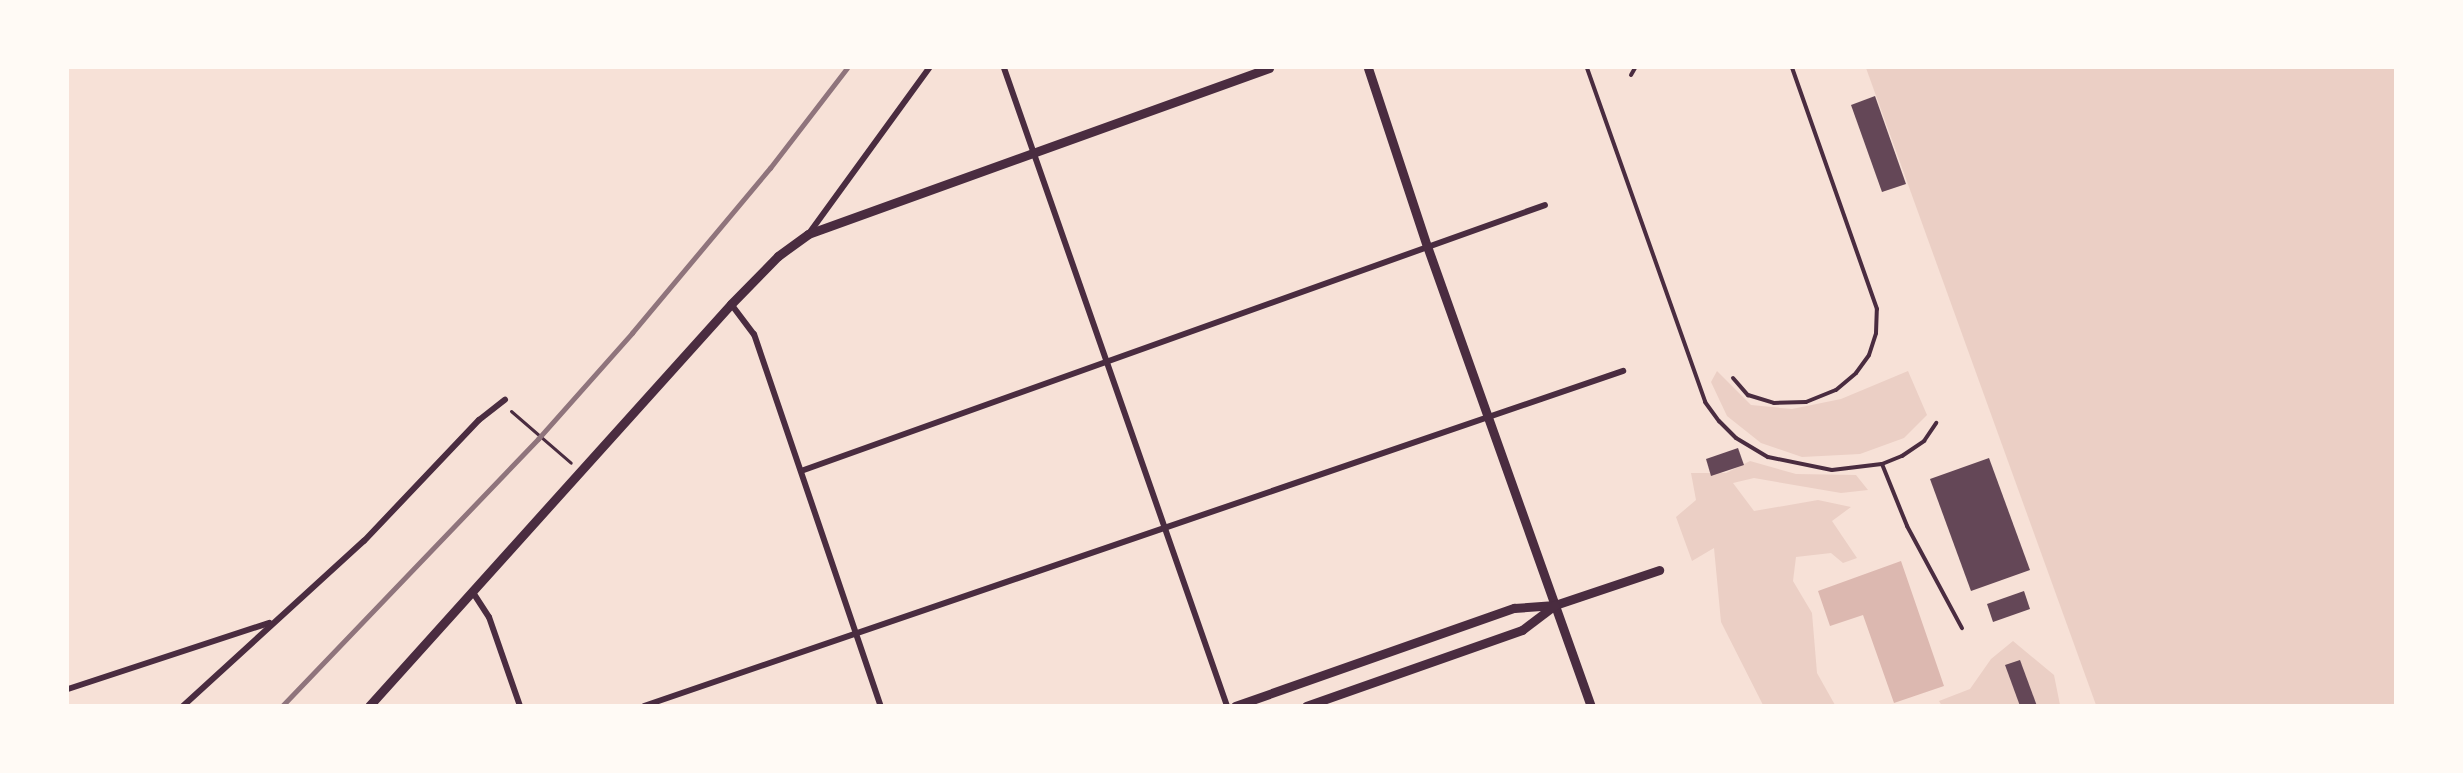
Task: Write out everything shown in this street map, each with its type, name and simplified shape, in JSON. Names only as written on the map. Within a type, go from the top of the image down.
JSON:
[{"type":"street","points":[[808,234],[929,68]]},
{"type":"street","points":[[1004,68],[1227,705]]},
{"type":"street","points":[[369,705],[731,304],[778,256],[808,234],[1269,68]]},
{"type":"street","points":[[1368,68],[1427,246],[1591,705]]},
{"type":"street","points":[[801,471],[1545,205]]},
{"type":"street","points":[[731,304],[754,334],[881,705]]},
{"type":"street","points":[[644,705],[1623,371]]},
{"type":"street","points":[[183,705],[364,541],[480,420],[505,400]]},
{"type":"street","points":[[1235,705],[1514,609],[1555,605],[1659,570]]},
{"type":"street","points":[[472,591],[489,617],[520,705]]},
{"type":"street","points":[[1306,705],[1522,630],[1555,605]]},
{"type":"street","points":[[68,689],[272,622]]},
{"type":"lane","points":[[1587,68],[1705,402],[1719,421],[1736,438],[1768,457],[1800,466],[1832,470],[1882,464],[1924,441],[1936,423]]},
{"type":"lane","points":[[1631,75],[1635,68]]},
{"type":"lane","points":[[1733,378],[1748,394],[1774,403],[1806,402],[1836,390],[1856,373],[1869,355],[1876,333],[1877,309],[1792,68]]},
{"type":"lane","points":[[1882,464],[1906,526],[1962,628]]},
{"type":"path","points":[[505,400],[513,416],[581,472]]},
{"type":"shaded area","points":[[1866,68],[2395,68],[2395,705],[2096,705]]},
{"type":"shaded area","points":[[1717,371],[1751,405],[1792,409],[1841,399],[1908,371],[1927,415],[1904,438],[1860,454],[1802,457],[1761,443],[1727,416],[1711,382]]},
{"type":"shaded area","points":[[1750,461],[1796,474],[1856,475],[1868,490],[1841,493],[1754,478],[1733,483],[1754,511],[1818,500],[1851,507],[1832,521],[1857,558],[1843,563],[1831,553],[1796,557],[1793,581],[1812,613],[1817,673],[1835,705],[1763,705],[1721,622],[1714,548],[1692,561],[1676,517],[1696,500],[1691,473],[1726,473]]},
{"type":"shaded area","points":[[1901,561],[1944,686],[1894,703],[1863,615],[1830,626],[1818,591]]},
{"type":"shaded area","points":[[2013,641],[2054,675],[2060,705],[1942,706],[1939,701],[1970,689],[1991,659]]},
{"type":"building","points":[[1875,96],[1906,184],[1882,192],[1851,105]]},
{"type":"building","points":[[1738,448],[1744,465],[1711,476],[1706,459]]},
{"type":"building","points":[[1989,458],[2030,570],[1971,591],[1930,479]]},
{"type":"building","points":[[2024,591],[2030,609],[1993,622],[1987,604]]},
{"type":"building","points":[[2020,660],[2037,706],[2020,706],[2005,665]]},
{"type":"railway","points":[[282,706],[538,439],[632,333],[770,168],[847,68]]}]
